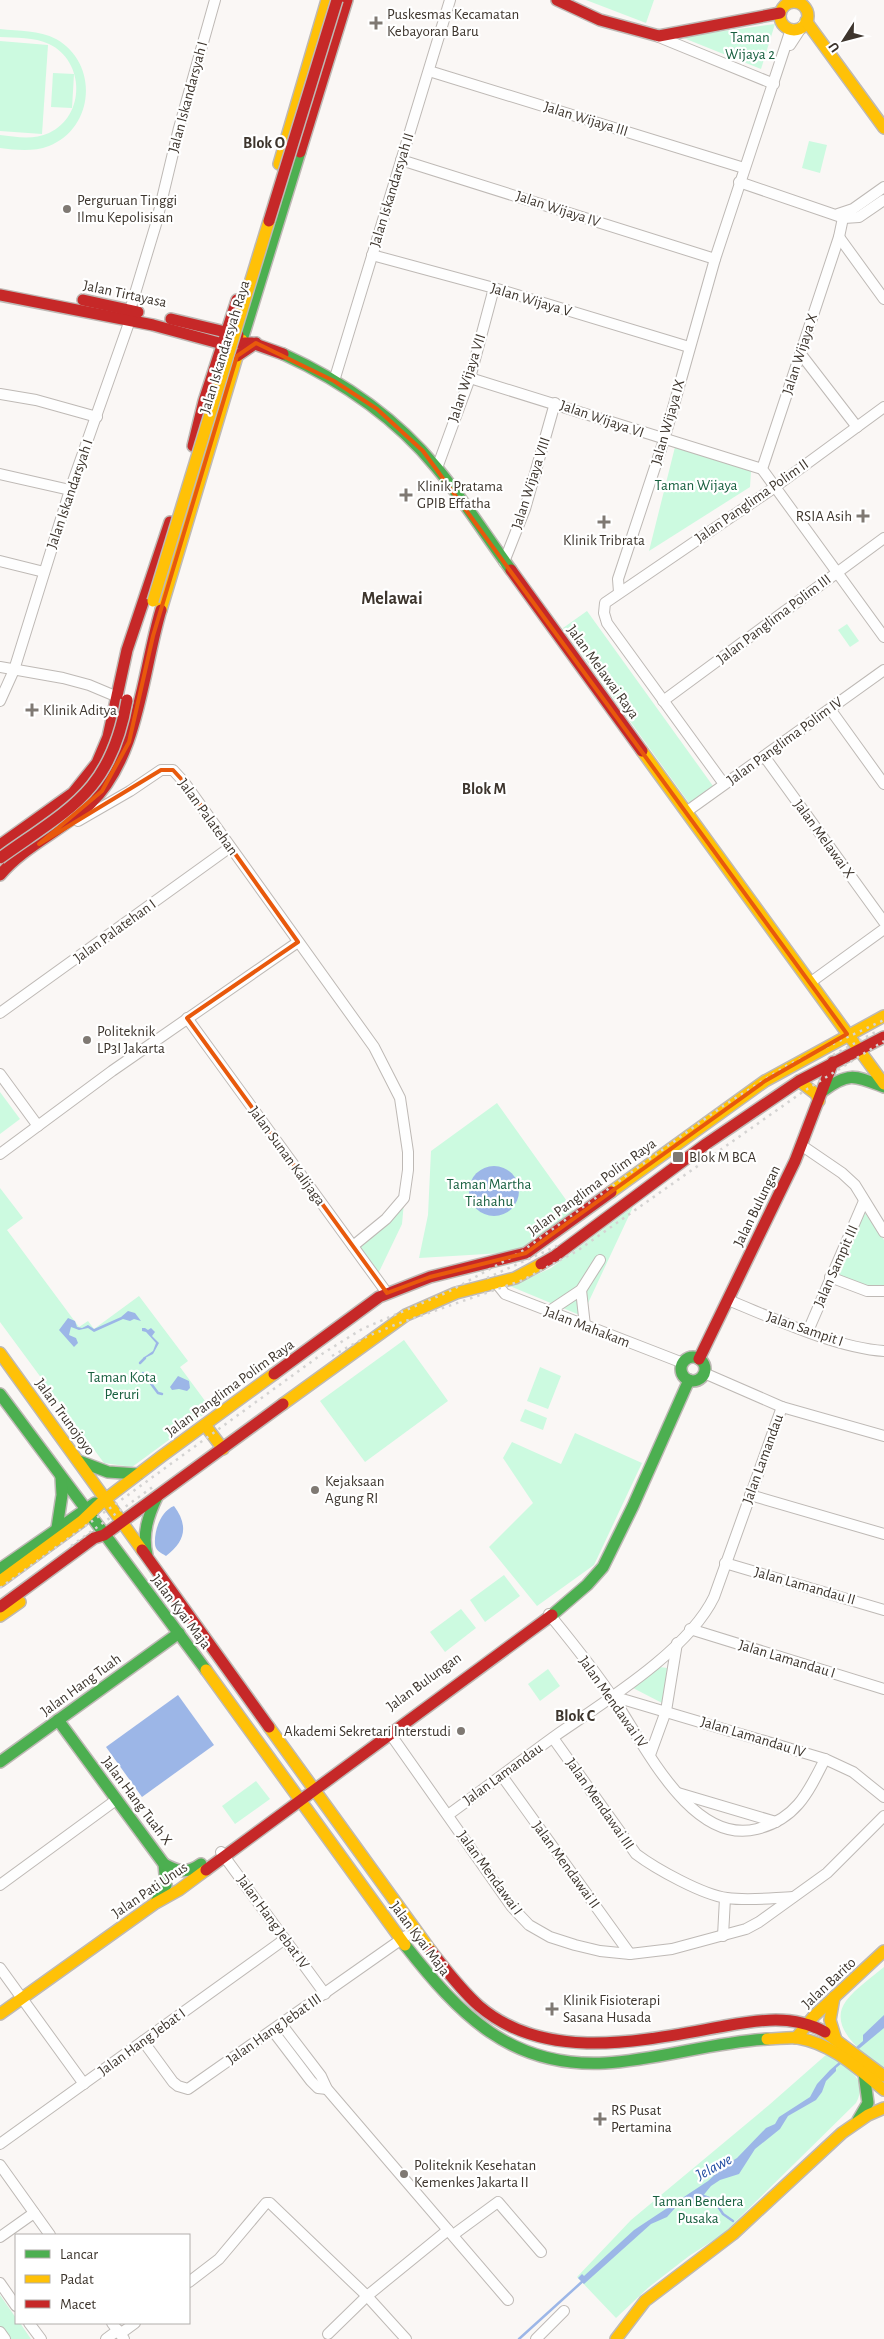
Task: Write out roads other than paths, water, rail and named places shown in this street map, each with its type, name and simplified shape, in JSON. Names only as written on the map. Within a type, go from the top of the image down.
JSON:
[{"type":"main road","name":"Jalan Iskandarsyah Raya","points":[[0,845],[73,793],[85,780],[97,762],[108,737],[115,696],[127,650],[177,501],[204,401],[225,338],[327,0]]},
{"type":"main road","points":[[0,858],[84,796],[101,776],[111,757],[122,729],[130,686],[153,601],[338,0]]},
{"type":"main road","name":"Jalan Iskandarsyah Raya","points":[[2,872],[89,805],[117,770],[129,742],[153,636],[242,338],[347,0]]},
{"type":"main road","points":[[557,0],[600,20],[658,36],[780,13]]},
{"type":"main road","points":[[805,23],[792,29],[782,23],[780,13],[784,6],[790,2],[807,3],[805,23],[884,127]]},
{"type":"main road","name":"Jalan Tirtayasa","points":[[0,286],[225,338],[242,338]]},
{"type":"main road","name":"Jalan Tirtayasa","points":[[0,295],[130,315]]},
{"type":"main road","name":"Jalan Melawai Raya","points":[[242,338],[306,365],[377,409],[405,433],[437,468],[811,982],[884,1086]]},
{"type":"main road","points":[[237,356],[256,343]]},
{"type":"main road","name":"Jalan Panglima Polim Raya","points":[[87,1511],[387,1293],[430,1277],[526,1253],[765,1081],[847,1034],[884,1016]]},
{"type":"main road","points":[[0,1607],[94,1538],[104,1534],[157,1497],[406,1315],[456,1293],[515,1278],[555,1256],[728,1129],[799,1081],[884,1037]]},
{"type":"main road","name":"Jalan Bulungan","points":[[700,1359],[779,1196],[834,1062]]},
{"type":"main road","points":[[799,1081],[821,1096],[846,1075],[856,1075],[884,1086]]},
{"type":"main road","points":[[718,1114],[728,1129]]},
{"type":"main road","name":"Jalan Trunojoyo","points":[[0,1353],[78,1460],[104,1500]]},
{"type":"main road","points":[[690,1358],[700,1359],[703,1363],[704,1373],[698,1380],[689,1380],[682,1373],[683,1363],[690,1358]]},
{"type":"main road","name":"Jalan Bulungan","points":[[314,1786],[391,1735],[587,1585],[602,1567],[633,1506],[689,1380]]},
{"type":"main road","points":[[0,1394],[87,1511]]},
{"type":"main road","points":[[205,1425],[222,1449]]},
{"type":"main road","points":[[78,1460],[93,1469],[112,1474],[138,1474]]},
{"type":"main road","points":[[57,1528],[62,1495],[61,1477]]},
{"type":"main road","points":[[148,1558],[144,1539],[150,1514],[157,1497]]},
{"type":"main road","name":"Jalan Kyai Maja","points":[[104,1500],[122,1521],[415,1929],[447,1972],[480,2007],[499,2021],[523,2033],[568,2042],[607,2044],[766,2020],[807,2023],[836,2040],[864,2073],[884,2090]]},
{"type":"main road","points":[[0,1568],[57,1528],[87,1511]]},
{"type":"main road","points":[[0,1581],[87,1511]]},
{"type":"main road","name":"Jalan Kyai Maja","points":[[87,1511],[179,1633],[401,1939],[435,1983],[468,2018],[507,2044],[523,2051],[549,2058],[587,2064],[605,2063],[754,2040],[796,2038],[820,2044],[849,2055],[884,2076]]},
{"type":"main road","points":[[0,1616],[92,1549],[104,1534]]},
{"type":"main road","name":"Jalan Bulungan","points":[[314,1786],[551,1613]]},
{"type":"main road","name":"Jalan Hang Tuah","points":[[0,1762],[179,1633]]},
{"type":"main road","name":"Jalan Hang Tuah X","points":[[58,1720],[164,1864],[168,1880],[164,1892],[154,1904]]},
{"type":"main road","name":"Jalan Pati Unus","points":[[0,2014],[154,1904],[179,1890],[222,1854],[314,1786]]},
{"type":"main road","name":"Jalan Pati Unus","points":[[164,1864],[178,1872],[188,1873],[222,1854]]},
{"type":"main road","name":"Jalan Barito","points":[[796,2038],[807,2023],[884,1951]]},
{"type":"main road","points":[[834,1997],[830,2020],[836,2040]]},
{"type":"main road","points":[[684,2033],[686,2049]]},
{"type":"main road","points":[[856,2123],[868,2103],[864,2073]]},
{"type":"main road","points":[[616,2339],[645,2301],[733,2234],[798,2172],[856,2123],[878,2109],[884,2108]]},
{"type":"street","name":"Jalan Iskandarsyah I","points":[[0,701],[14,670],[70,490],[97,417],[130,315],[215,0]]},
{"type":"street","name":"Jalan Iskandarsyah II","points":[[334,381],[450,0]]},
{"type":"street","name":"Jalan Wijaya IX","points":[[785,55],[805,23]]},
{"type":"street","name":"Jalan Wijaya IX","points":[[724,784],[607,623],[604,613],[605,603],[618,592],[618,579],[664,440],[715,259],[739,182],[785,55],[792,29]]},
{"type":"street","points":[[658,36],[774,84]]},
{"type":"street","name":"Jalan Wijaya III","points":[[429,72],[744,168]]},
{"type":"street","name":"Jalan Wijaya IV","points":[[401,160],[715,259]]},
{"type":"street","points":[[739,182],[832,216],[859,217],[884,200]]},
{"type":"street","points":[[844,216],[884,187]]},
{"type":"street","name":"Jalan Wijaya X","points":[[762,470],[839,237],[844,216]]},
{"type":"street","points":[[839,237],[884,299]]},
{"type":"street","name":"Jalan Wijaya V","points":[[372,255],[494,288],[689,347]]},
{"type":"street","name":"Jalan Wijaya VII","points":[[437,468],[470,378],[494,288]]},
{"type":"street","points":[[800,353],[857,427]]},
{"type":"street","name":"Jalan Wijaya VI","points":[[470,378],[555,403],[664,440],[762,470]]},
{"type":"street","points":[[0,394],[36,400],[97,417]]},
{"type":"street","name":"Jalan Wijaya VIII","points":[[504,562],[525,509],[555,403]]},
{"type":"street","name":"Jalan Panglima Polim II","points":[[618,592],[775,487],[884,407]]},
{"type":"street","points":[[762,470],[884,637]]},
{"type":"street","points":[[0,474],[70,490]]},
{"type":"street","name":"Jalan Panglima Polim III","points":[[663,701],[884,538]]},
{"type":"street","points":[[0,561],[44,572]]},
{"type":"street","points":[[0,667],[63,678],[89,685],[137,705]]},
{"type":"street","name":"Jalan Panglima Polim IV","points":[[686,812],[884,670]]},
{"type":"street","points":[[830,709],[884,784]]},
{"type":"street","name":"Jalan Melawai X","points":[[764,756],[884,922]]},
{"type":"street","name":"Jalan Palatehan","points":[[39,844],[130,791],[156,773],[168,768],[173,770],[184,782],[229,848],[374,1047],[400,1098],[404,1116],[408,1170],[404,1198],[386,1219],[353,1246]]},
{"type":"street","name":"Jalan Palatehan I","points":[[0,1013],[229,848]]},
{"type":"street","points":[[811,982],[884,929]]},
{"type":"street","points":[[0,1154],[187,1018],[298,942]]},
{"type":"street","name":"Jalan Sunan Kalijaga","points":[[187,1018],[387,1293]]},
{"type":"street","points":[[0,1074],[38,1126]]},
{"type":"street","points":[[801,1145],[842,1173],[855,1186],[884,1232]]},
{"type":"street","name":"Jalan Sampit III","points":[[808,1332],[864,1201]]},
{"type":"street","points":[[548,1312],[581,1290],[600,1260]]},
{"type":"street","points":[[830,1277],[867,1291],[884,1291]]},
{"type":"street","name":"Jalan Mahakam","points":[[497,1284],[505,1294],[683,1363]]},
{"type":"street","points":[[581,1290],[585,1326]]},
{"type":"street","name":"Jalan Sampit I","points":[[728,1300],[808,1332],[866,1349],[884,1351]]},
{"type":"street","points":[[704,1373],[782,1408],[884,1436]]},
{"type":"street","name":"Jalan Lamandau","points":[[448,1815],[612,1696],[677,1643],[709,1606],[782,1408]]},
{"type":"street","points":[[750,1495],[884,1534]]},
{"type":"street","name":"Jalan Lamandau II","points":[[725,1563],[884,1610]]},
{"type":"street","name":"Jalan Mendawai IV","points":[[551,1613],[612,1696],[650,1755],[691,1809],[702,1818],[727,1830],[744,1833],[776,1822],[796,1809],[824,1759]]},
{"type":"street","name":"Jalan Lamandau I","points":[[690,1629],[873,1684],[884,1690]]},
{"type":"street","points":[[650,1755],[666,1711],[677,1643]]},
{"type":"street","name":"Jalan Lamandau IV","points":[[612,1696],[824,1759],[854,1772],[884,1797]]},
{"type":"street","name":"Jalan Mendawai I","points":[[391,1735],[512,1907],[529,1925],[550,1937],[600,1952],[630,1954],[672,1949],[746,1930],[827,1873],[884,1816]]},
{"type":"street","name":"Jalan Mendawai III","points":[[553,1738],[636,1854],[650,1864],[687,1884],[725,1898],[757,1899],[794,1896]]},
{"type":"street","name":"Jalan Mendawai II","points":[[502,1776],[630,1954]]},
{"type":"street","points":[[678,1793],[776,1822]]},
{"type":"street","points":[[0,1885],[116,1800]]},
{"type":"street","name":"Jalan Hang Jebat IV","points":[[222,1854],[325,1994]]},
{"type":"street","points":[[724,1936],[725,1898]]},
{"type":"street","name":"Jalan Hang Jebat III","points":[[143,2041],[173,2082],[178,2086],[188,2089],[282,2025],[415,1929]]},
{"type":"street","name":"Jalan Hang Jebat I","points":[[0,2144],[285,1939]]},
{"type":"street","points":[[0,1968],[84,2084]]},
{"type":"street","points":[[282,2025],[321,2076],[327,2089],[508,2300]]},
{"type":"street","points":[[273,2031],[311,2081],[318,2088],[327,2089]]},
{"type":"street","points":[[0,2165],[49,2234]]},
{"type":"street","points":[[328,2334],[367,2296],[450,2232],[498,2202],[541,2252]]},
{"type":"street","points":[[190,2281],[219,2259],[266,2203],[270,2203],[367,2296],[406,2339]]},
{"type":"street","points":[[0,2237],[34,2213]]},
{"type":"street","points":[[0,2283],[15,2305]]},
{"type":"street","points":[[536,2339],[564,2311]]},
{"type":"street","points":[[30,2324],[41,2339]]},
{"type":"street","points":[[106,2339],[133,2324]]},
{"type":"street","points":[[0,2332],[5,2339]]},
{"type":"water","points":[[494,1166],[503,1168],[514,1177],[519,1191],[517,1200],[508,1211],[494,1216],[485,1214],[474,1205],[469,1191],[471,1182],[480,1171]]},
{"type":"water","points":[[128,1311],[135,1313],[141,1321],[123,1319],[94,1332],[88,1328],[79,1330],[71,1327],[69,1335],[76,1338],[78,1343],[74,1347],[59,1330],[68,1318],[75,1321],[77,1327],[82,1328],[88,1325],[94,1329],[121,1317]]},
{"type":"water","points":[[142,1328],[148,1330],[151,1328],[155,1332],[152,1336],[159,1343],[153,1354],[143,1358],[153,1351],[156,1343],[146,1332],[142,1331]]},
{"type":"water","points":[[178,1376],[189,1381],[190,1388],[187,1391],[172,1390],[170,1387]]},
{"type":"water","points":[[174,1506],[182,1520],[183,1533],[177,1545],[166,1556],[156,1548],[156,1533],[159,1522],[165,1512]]},
{"type":"water","points":[[178,1695],[214,1745],[142,1797],[106,1747]]},
{"type":"water","points":[[884,2015],[884,2028],[836,2068],[836,2071],[826,2081],[822,2092],[816,2100],[788,2116],[780,2129],[755,2149],[739,2174],[720,2180],[711,2186],[697,2203],[675,2208],[667,2217],[651,2224],[584,2284],[578,2278],[582,2274],[584,2276],[634,2230],[708,2181],[724,2166],[737,2158],[766,2128],[775,2124],[779,2117],[810,2097],[817,2084],[863,2041],[863,2035]]},
{"type":"waterway","points":[[140,1363],[145,1358]]},
{"type":"waterway","points":[[143,1373],[158,1393],[162,1394]]},
{"type":"waterway","points":[[701,2195],[714,2200],[723,2214],[733,2221]]},
{"type":"waterway","name":"Jelawe","points":[[519,2339],[584,2280]]},
{"type":"railway","points":[[0,1588],[322,1354],[362,1329],[448,1292],[521,1252],[723,1106],[786,1066],[884,1020]]},
{"type":"railway","points":[[833,1055],[879,1030]]},
{"type":"railway","points":[[332,1356],[366,1337],[397,1324],[523,1280],[577,1251],[804,1091],[884,1041]]},
{"type":"railway","points":[[487,1278],[557,1246]]},
{"type":"railway","points":[[71,1546],[154,1486]]},
{"type":"place","name":"Puskesmas Kecamatan Kebayoran Baru","points":[[376,23]]},
{"type":"place","name":"Perguruan Tinggi Ilmu Kepolisisan","points":[[67,209]]},
{"type":"place","name":"Klinik Pratama GPIB Effatha","points":[[406,495]]},
{"type":"place","name":"RSIA Asih","points":[[863,516]]},
{"type":"place","name":"Klinik Tribrata","points":[[604,522]]},
{"type":"place","name":"Klinik Aditya","points":[[32,710]]},
{"type":"place","name":"Politeknik LP3I Jakarta","points":[[87,1040]]},
{"type":"place","name":"Blok M BCA","points":[[678,1157]]},
{"type":"place","name":"Kejaksaan Agung RI","points":[[315,1490]]},
{"type":"place","name":"Akademi Sekretari Interstudi","points":[[461,1731]]},
{"type":"place","name":"Klinik Fisioterapi Sasana Husada","points":[[552,2009]]},
{"type":"place","name":"RS Pusat Pertamina","points":[[600,2119]]},
{"type":"place","name":"Politeknik Kesehatan Kemenkes Jakarta II","points":[[404,2174]]},
{"type":"district","name":"Blok O","points":[[264,143]]},
{"type":"district","name":"Melawai","points":[[392,599]]},
{"type":"district","name":"Blok M","points":[[484,789]]},
{"type":"district","name":"Blok C","points":[[575,1716]]},
{"type":"park label","name":"Taman Wijaya 2","points":[[750,46]]},
{"type":"park label","name":"Taman Wijaya","points":[[696,485]]},
{"type":"park label","name":"Taman Martha Tiahahu","points":[[489,1192]]},
{"type":"park label","name":"Taman Kota Peruri","points":[[122,1386]]},
{"type":"park label","name":"Taman Bendera Pusaka","points":[[698,2210]]}]
